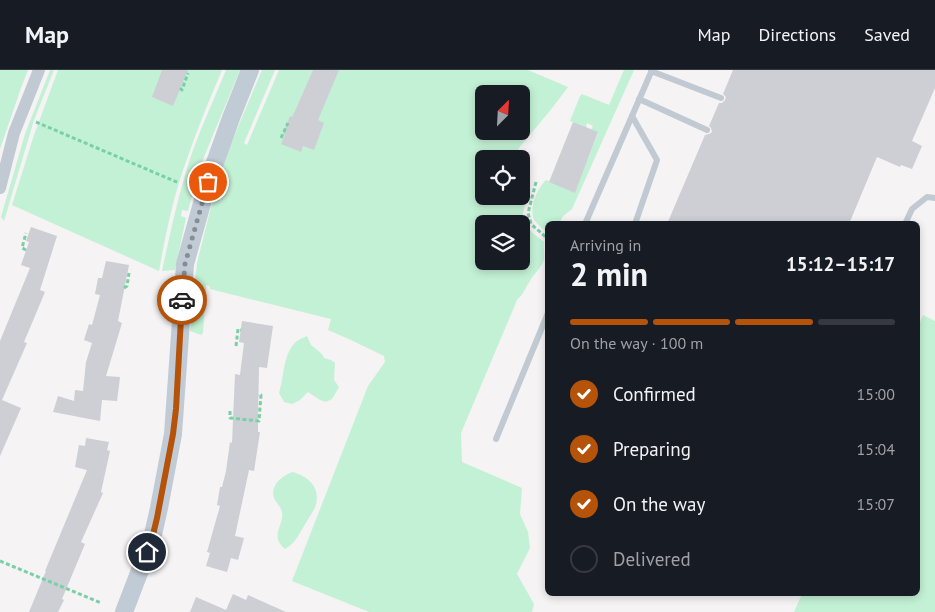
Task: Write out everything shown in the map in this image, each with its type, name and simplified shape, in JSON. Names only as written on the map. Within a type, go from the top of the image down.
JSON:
[{"type":"street","points":[[0,188],[14,134],[39,70]]},
{"type":"street","points":[[124,612],[152,539],[172,443],[176,409],[185,264],[208,182],[250,70]]},
{"type":"lane","points":[[586,221],[651,70],[721,98]]},
{"type":"lane","points":[[639,99],[708,130]]},
{"type":"lane","points":[[632,116],[658,160],[636,221]]},
{"type":"lane","points":[[906,221],[912,209],[927,197],[935,198]]},
{"type":"lane","points":[[496,439],[545,320]]},
{"type":"path","points":[[180,88],[182,90],[188,73]]},
{"type":"path","points":[[36,122],[179,182]]},
{"type":"path","points":[[281,138],[288,123]]},
{"type":"path","points":[[536,182],[528,213],[531,224],[545,236]]},
{"type":"path","points":[[26,233],[22,248],[26,250]]},
{"type":"path","points":[[124,288],[128,286],[129,273]]},
{"type":"path","points":[[236,346],[238,329],[241,330]]},
{"type":"path","points":[[230,411],[230,418],[259,421],[261,395],[258,395]]},
{"type":"path","points":[[0,561],[101,604]]},
{"type":"green space","points":[[0,70],[28,70],[0,149]]},
{"type":"green space","points":[[50,70],[54,70],[34,120],[4,221],[1,217],[25,134]]},
{"type":"green space","points":[[58,70],[222,70],[183,170],[159,271],[12,205],[33,138]]},
{"type":"green space","points":[[226,70],[240,70],[199,169],[188,211],[182,210],[181,216],[186,218],[175,270],[162,271],[190,159]]},
{"type":"green space","points":[[262,70],[275,70],[244,143],[247,145],[279,70],[528,70],[568,87],[530,135],[530,85],[475,85],[475,140],[526,140],[518,150],[475,150],[475,205],[525,205],[523,215],[475,215],[475,270],[530,270],[530,231],[544,242],[544,258],[540,267],[517,300],[461,433],[462,462],[522,488],[520,514],[528,532],[530,548],[517,574],[534,604],[532,612],[369,612],[292,581],[368,386],[385,362],[384,356],[328,330],[331,319],[210,289],[210,286],[206,285],[203,333],[201,335],[190,331],[197,263],[218,179]]},
{"type":"green space","points":[[624,70],[634,70],[572,209],[563,216],[560,221],[545,221],[545,230],[535,221],[533,216],[534,199],[546,180],[575,192],[598,133],[591,129],[593,126],[587,123],[587,128],[570,121],[580,96],[582,94],[609,105]]},
{"type":"green space","points":[[923,315],[935,321],[935,612],[794,612],[801,596],[920,596],[920,322]]},
{"type":"green space","points":[[307,336],[311,345],[324,358],[335,363],[334,380],[339,387],[332,399],[326,402],[308,392],[300,400],[292,404],[284,402],[279,393],[290,349],[300,339]]},
{"type":"green space","points":[[293,472],[312,483],[317,498],[315,508],[300,533],[292,544],[285,549],[278,539],[282,512],[273,493],[278,481]]},
{"type":"building","points":[[162,70],[188,70],[173,106],[152,97]]},
{"type":"building","points":[[313,70],[339,70],[318,120],[324,123],[314,150],[303,146],[301,152],[281,144],[290,116],[292,117],[295,111]]},
{"type":"building","points":[[733,70],[935,70],[935,88],[912,141],[922,146],[912,169],[901,165],[900,167],[877,157],[850,221],[668,221],[705,135],[712,132],[709,126],[719,103],[725,100],[726,97],[723,94]]},
{"type":"building","points":[[573,122],[598,132],[575,193],[549,182]]},
{"type":"building","points":[[31,227],[57,236],[40,290],[45,292],[24,342],[27,343],[2,400],[21,408],[0,456],[0,341],[30,268],[21,265],[29,242],[26,241]]},
{"type":"building","points":[[106,261],[129,265],[118,321],[122,323],[106,376],[120,377],[117,401],[102,400],[100,421],[53,412],[58,396],[74,401],[75,390],[83,391],[86,362],[92,343],[84,340],[89,324],[92,325],[100,295],[95,294],[98,278],[102,278]]},
{"type":"building","points":[[242,321],[273,326],[267,368],[259,367],[258,432],[260,432],[254,471],[249,470],[235,536],[244,538],[238,560],[231,558],[227,572],[206,566],[210,553],[207,552],[220,506],[217,505],[220,487],[222,487],[226,471],[230,442],[232,443],[235,374],[240,375],[244,343],[239,342]]},
{"type":"building","points":[[86,438],[109,442],[107,450],[110,451],[101,492],[103,493],[81,542],[85,544],[58,612],[29,612],[87,470],[75,467],[79,445],[85,446]]},
{"type":"building","points":[[233,594],[246,600],[248,595],[286,612],[190,612],[196,597],[226,610]]},
{"type":"way so far","points":[[182,300],[185,264],[208,182]]},
{"type":"route","points":[[147,552],[157,518],[173,434],[182,300]]}]
